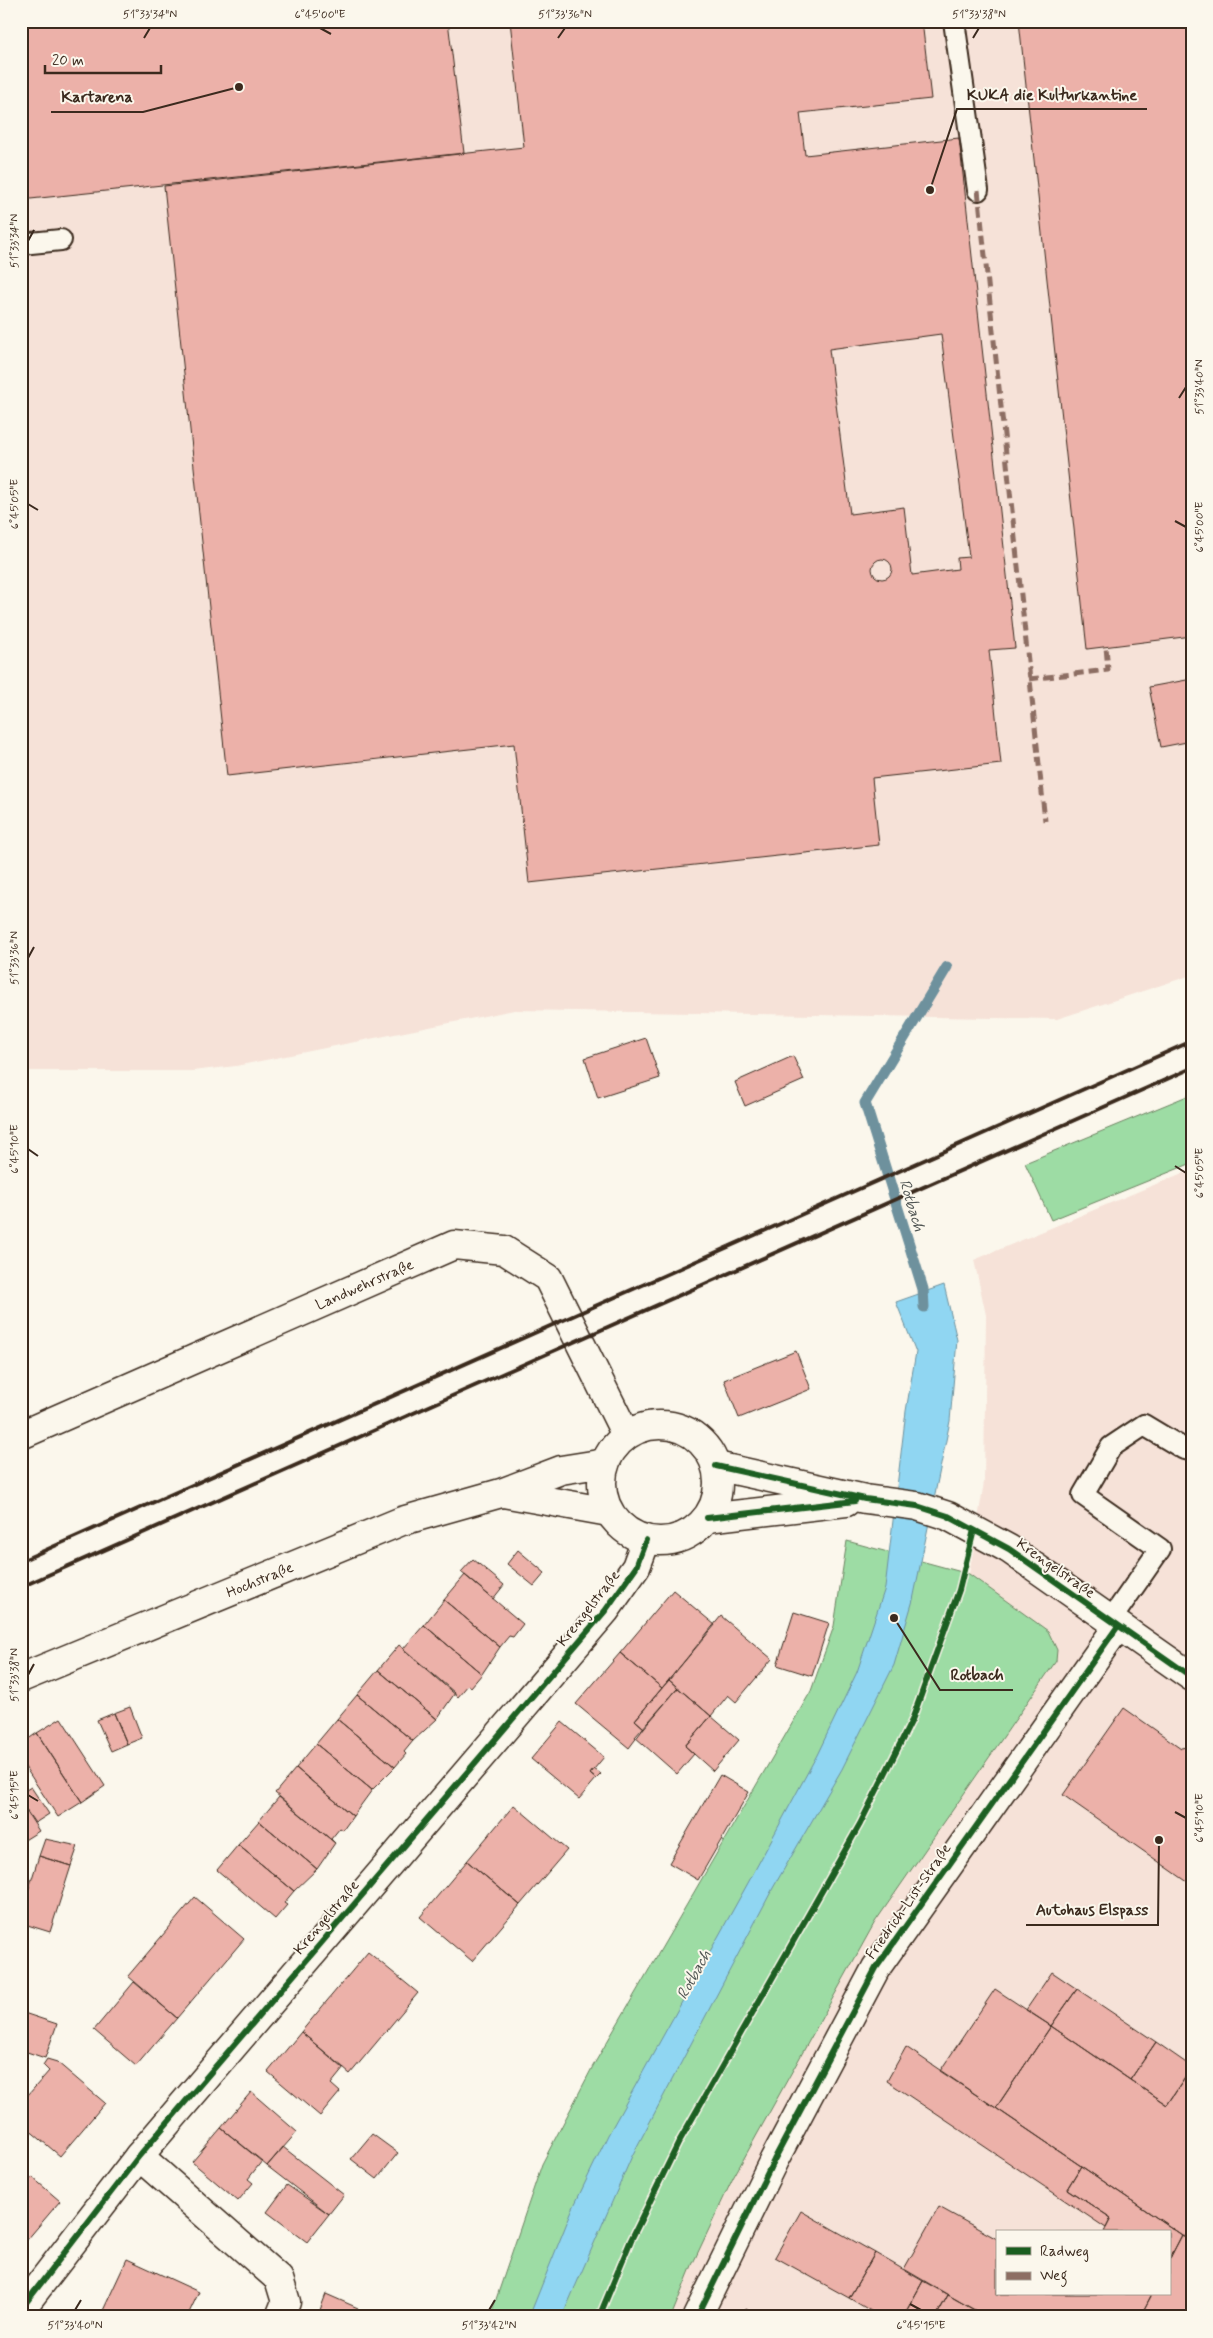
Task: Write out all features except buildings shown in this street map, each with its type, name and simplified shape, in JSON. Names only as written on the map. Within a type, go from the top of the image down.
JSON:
[{"type":"street","name":"Landwehrstraße","points":[[21,1435],[454,1245],[504,1250],[548,1278],[626,1435]]},
{"type":"street","points":[[661,1425],[679,1428],[695,1436],[708,1450],[716,1466],[718,1484],[715,1502],[707,1518],[695,1530],[680,1538],[663,1541],[646,1540],[631,1534],[619,1525],[609,1512],[603,1497],[601,1480],[605,1463],[613,1448],[626,1435],[643,1428],[661,1425]]},
{"type":"street","name":"Hochstraße","points":[[21,1678],[402,1521],[501,1493],[561,1470],[605,1463]]},
{"type":"street","name":"Krengelstraße","points":[[716,1466],[865,1499],[917,1506],[948,1516],[1009,1549],[1192,1677]]},
{"type":"street","name":"Hochstraße","points":[[501,1493],[609,1512]]},
{"type":"street","name":"Krengelstraße","points":[[707,1518],[865,1499]]},
{"type":"street","name":"Krengelstraße","points":[[21,2309],[139,2156],[605,1611],[636,1567],[646,1540]]},
{"type":"street","name":"Friedrich-List-Straße","points":[[697,2317],[774,2160],[876,1968],[1114,1623]]},
{"type":"street","points":[[139,2156],[278,2279],[286,2302],[280,2317]]},
{"type":"lane","points":[[954,21],[978,190]]},
{"type":"lane","points":[[21,244],[61,240]]},
{"type":"lane","points":[[1114,1623],[1160,1549],[1082,1495],[1111,1447],[1144,1425],[1189,1449]]},
{"type":"shaded area","points":[[21,21],[1192,21],[1192,975],[1057,1019],[514,1010],[236,1066],[192,1071],[21,1071]]},
{"type":"shaded area","points":[[1192,1169],[1192,2317],[671,2317],[693,2263],[733,2178],[875,1922],[1056,1661],[1048,1631],[969,1574],[984,1482],[986,1315],[974,1260]]},
{"type":"green space","points":[[1192,1094],[1192,1163],[1051,1220],[1025,1163]]},
{"type":"green space","points":[[847,1541],[969,1574],[1048,1631],[1057,1650],[1056,1661],[875,1922],[733,2178],[693,2263],[671,2317],[490,2317],[542,2164],[593,2066],[811,1691],[834,1626]]},
{"type":"water","points":[[944,1285],[957,1340],[950,1421],[913,1600],[894,1665],[842,1769],[773,1888],[632,2156],[562,2317],[529,2317],[572,2210],[608,2135],[817,1755],[857,1672],[885,1588],[906,1411],[916,1352],[896,1302]]},
{"type":"waterway","name":"Rotbach","points":[[924,1307],[923,1289],[865,1103],[947,967]]},
{"type":"railway","points":[[21,1561],[1192,1041]]},
{"type":"railway","points":[[21,1587],[1192,1068]]},
{"type":"marked path","points":[[978,190],[1045,821]]},
{"type":"marked path","points":[[1029,679],[1108,670],[1106,647]]},
{"type":"cycle path","points":[[716,1466],[865,1499],[917,1506],[948,1516],[1009,1549],[1192,1677]]},
{"type":"cycle path","points":[[707,1518],[855,1501]]},
{"type":"cycle path","points":[[599,2317],[631,2240],[680,2140],[860,1824],[912,1720],[959,1590],[974,1530]]},
{"type":"cycle path","points":[[21,2309],[139,2156],[605,1611],[636,1567],[646,1540]]},
{"type":"cycle path","points":[[697,2317],[774,2160],[876,1968],[1118,1626]]},
{"type":"place","name":"Kartarena","points":[[239,87]]},
{"type":"place","name":"KUKA die Kulturkantine","points":[[930,190]]},
{"type":"place","name":"Rotbach","points":[[894,1618]]},
{"type":"place","name":"Autohaus Elspass","points":[[1159,1840]]}]
